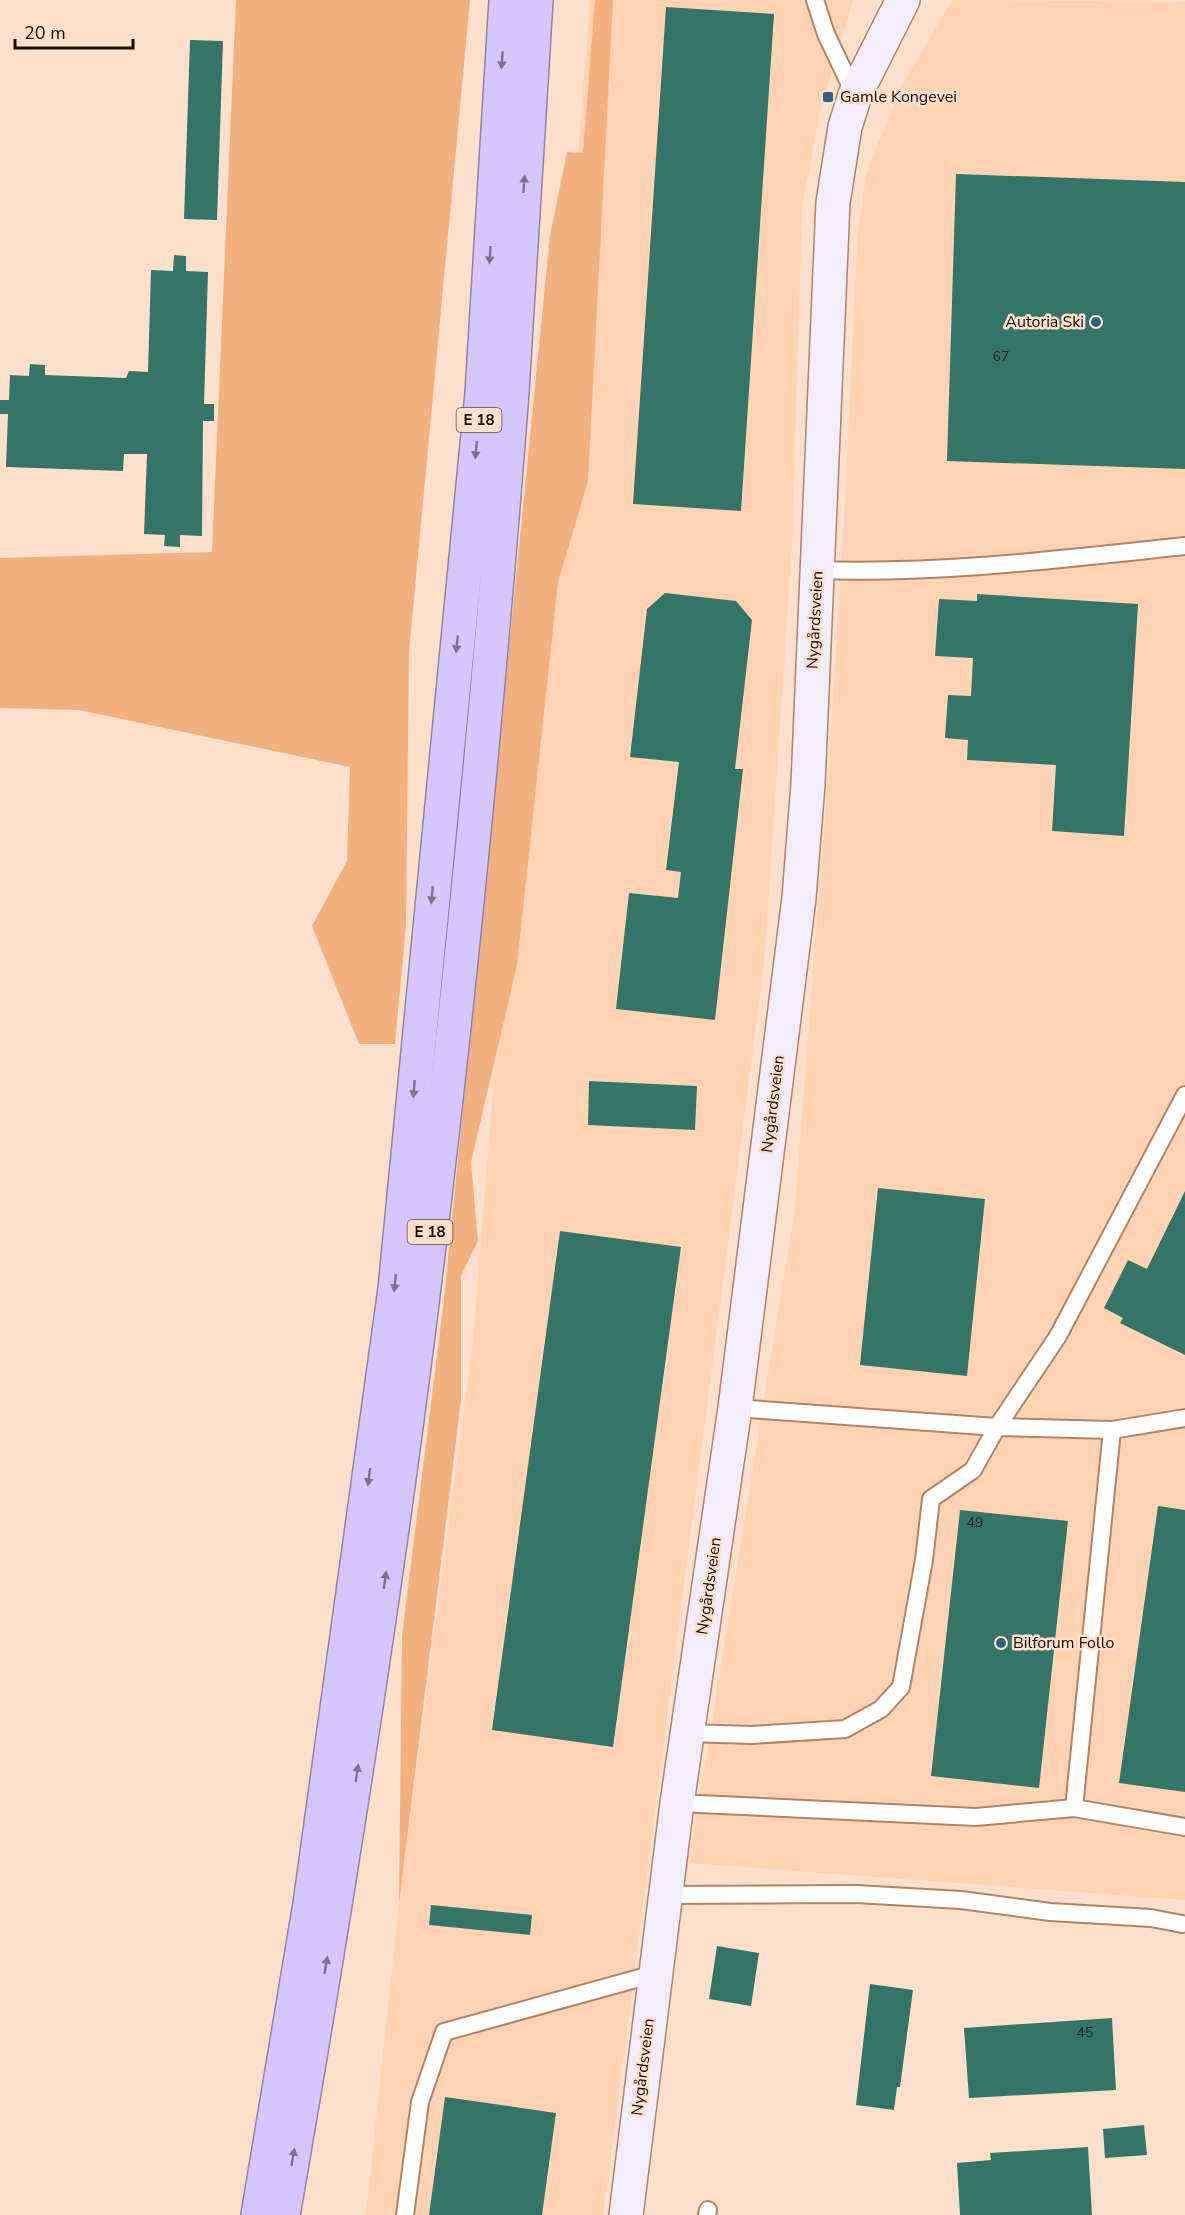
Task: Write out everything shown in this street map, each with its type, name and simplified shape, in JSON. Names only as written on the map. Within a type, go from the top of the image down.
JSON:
[{"type":"highway","name":"E 18","points":[[258,2215],[310,1904],[395,1289],[482,393],[513,1]]},
{"type":"highway","name":"E 18","points":[[283,2215],[337,1906],[376,1651],[423,1294],[476,804],[512,391],[513,1]]},
{"type":"street","name":"Nygårdsveien","points":[[626,2215],[654,1974],[735,1408],[799,898],[808,784],[833,202],[845,127],[855,95],[903,0]]},
{"type":"lane","points":[[815,0],[834,54],[855,95]]},
{"type":"lane","points":[[818,570],[892,572],[1005,565],[1185,546]]},
{"type":"lane","points":[[687,1733],[752,1736],[845,1729],[880,1709],[901,1687],[924,1560],[931,1498],[973,1470],[997,1427],[1058,1336],[1185,1095]]},
{"type":"lane","points":[[735,1408],[997,1427],[1112,1430],[1185,1418]]},
{"type":"lane","points":[[1074,1808],[1112,1430]]},
{"type":"lane","points":[[677,1803],[976,1817],[1074,1808],[1185,1827]]},
{"type":"lane","points":[[665,1895],[856,1894],[961,1900],[1050,1912],[1151,1918],[1182,1924]]},
{"type":"lane","points":[[405,2215],[420,2102],[444,2032],[654,1974]]},
{"type":"shaded area","points":[[236,0],[470,0],[409,652],[406,924],[395,1044],[359,1044],[312,926],[347,861],[350,767],[79,710],[0,708],[0,558],[212,552]]},
{"type":"shaded area","points":[[590,0],[853,0],[820,112],[802,208],[792,546],[764,963],[603,2215],[366,2215],[399,1903],[473,1340],[509,891],[551,493]]},
{"type":"shaded area","points":[[595,0],[613,0],[588,481],[558,582],[517,965],[471,1162],[478,1241],[461,1276],[461,1400],[399,1903],[402,1636],[444,1299],[550,236],[567,152],[583,153]]},
{"type":"shaded area","points":[[952,0],[1185,2],[1185,1900],[689,1863],[795,1208],[828,777],[844,520],[858,230],[867,172],[900,89]]},
{"type":"building","points":[[666,7],[774,14],[741,511],[633,504]]},
{"type":"building","points":[[190,40],[223,41],[217,220],[184,219]]},
{"type":"building","points":[[956,174],[1185,182],[1185,469],[947,461]]},
{"type":"building","points":[[174,255],[186,256],[186,271],[208,272],[204,404],[214,404],[214,421],[203,421],[202,536],[180,535],[180,547],[164,546],[165,535],[144,534],[147,454],[124,454],[123,471],[6,467],[8,414],[0,414],[0,400],[9,400],[10,375],[29,376],[30,364],[45,365],[45,375],[126,378],[129,371],[148,372],[151,270],[173,271]]},
{"type":"building","points":[[665,593],[736,601],[752,620],[735,769],[743,769],[715,1020],[616,1009],[629,893],[678,898],[681,872],[666,870],[679,762],[630,757],[647,609]]},
{"type":"building","points":[[977,594],[1138,604],[1124,836],[1052,831],[1056,765],[967,760],[968,740],[945,738],[948,695],[971,696],[973,658],[935,656],[939,599],[977,601]]},
{"type":"building","points":[[589,1081],[697,1086],[695,1130],[588,1125]]},
{"type":"building","points":[[878,1188],[985,1199],[967,1376],[860,1365]]},
{"type":"building","points":[[1185,1191],[1185,1355],[1120,1323],[1123,1318],[1104,1308],[1128,1260],[1147,1269]]},
{"type":"building","points":[[560,1231],[681,1247],[613,1747],[492,1730]]},
{"type":"building","points":[[1158,1506],[1185,1510],[1185,1792],[1119,1783]]},
{"type":"building","points":[[960,1510],[1068,1521],[1039,1788],[931,1776]]},
{"type":"building","points":[[431,1905],[532,1915],[530,1935],[429,1925]]},
{"type":"building","points":[[717,1946],[759,1953],[751,2006],[709,1999]]},
{"type":"building","points":[[870,1984],[913,1990],[900,2087],[897,2087],[894,2110],[856,2105]]},
{"type":"building","points":[[1112,2018],[1116,2090],[969,2098],[964,2028]]},
{"type":"building","points":[[445,2097],[556,2113],[542,2215],[429,2215]]},
{"type":"building","points":[[1144,2125],[1147,2155],[1105,2158],[1103,2129]]},
{"type":"building","points":[[1088,2147],[1092,2215],[960,2215],[957,2163],[991,2160],[990,2153]]},
{"type":"place","name":"Gamle Kongevei","points":[[828,97]]},
{"type":"place","name":"Autoria Ski","points":[[1096,322]]},
{"type":"place","name":"Bilforum Follo","points":[[1001,1643]]}]
